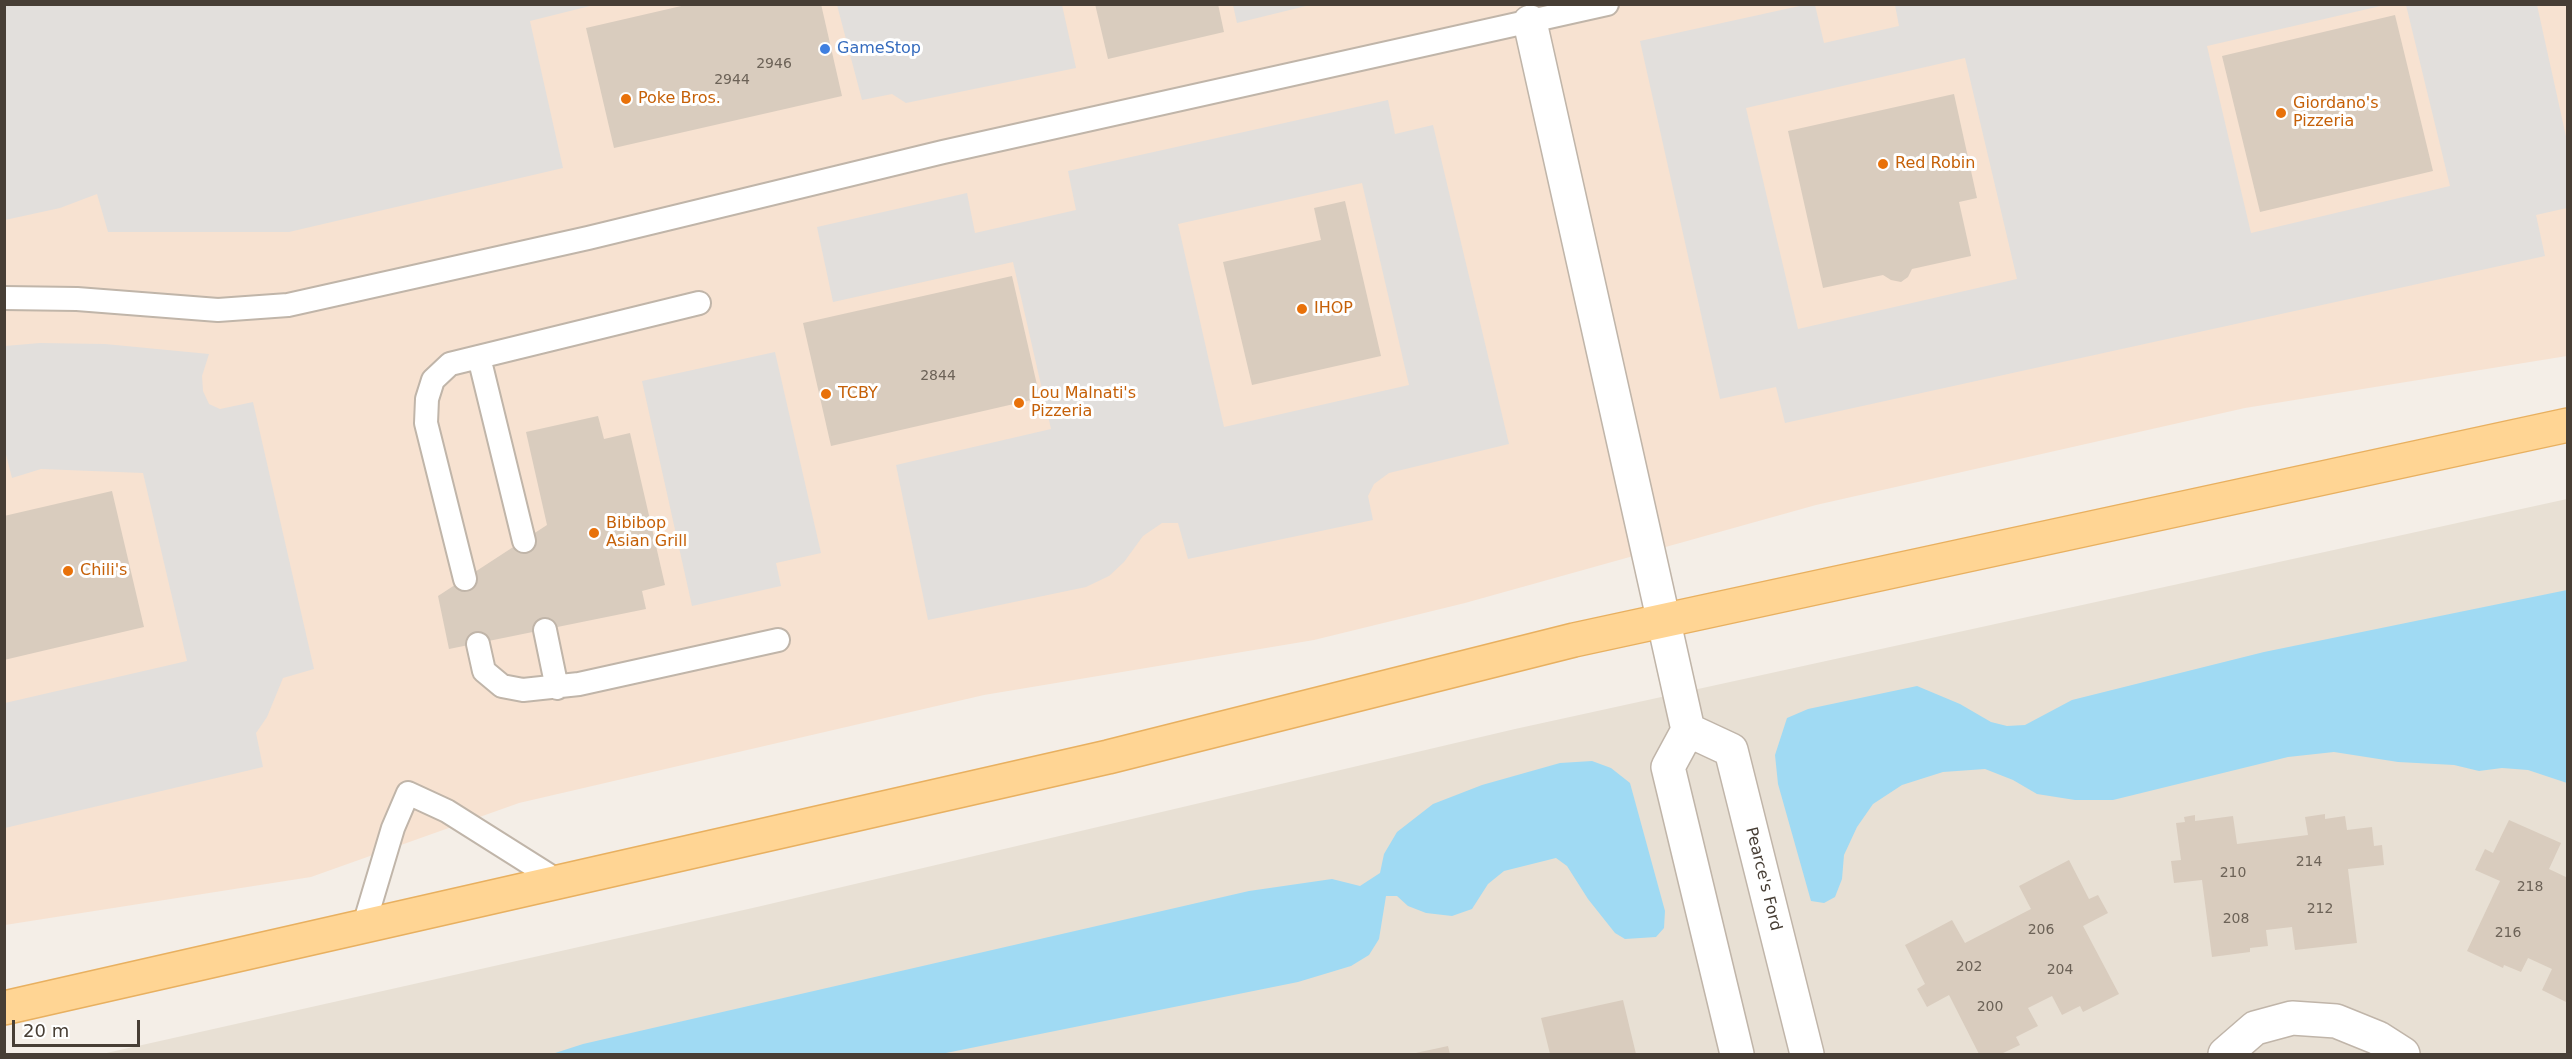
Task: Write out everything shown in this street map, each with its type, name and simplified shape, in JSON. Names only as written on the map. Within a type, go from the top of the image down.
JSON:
[{"type":"main road","points":[[4,1008],[1119,754],[1574,640],[2568,425]]},
{"type":"street","points":[[1530,13],[1688,730],[1668,767],[1737,1054]]},
{"type":"street","name":"Pearce's Ford","points":[[1688,730],[1731,750],[1808,1054]]},
{"type":"street","points":[[2225,1054],[2255,1028],[2292,1018],[2336,1021],[2378,1038],[2403,1054]]},
{"type":"lane","points":[[4,298],[77,299],[227,311],[288,305],[588,238],[1530,13],[1607,4]]},
{"type":"lane","points":[[465,579],[426,423],[433,380],[450,364],[699,303]]},
{"type":"lane","points":[[479,357],[524,541]]},
{"type":"lane","points":[[545,630],[557,688]]},
{"type":"lane","points":[[478,644],[484,671],[502,686],[523,690],[557,688],[778,640]]},
{"type":"lane","points":[[364,925],[393,828],[408,793],[447,811],[558,881]]},
{"type":"shaded area","points":[[1233,4],[1314,4],[1237,23],[1233,5]]},
{"type":"shaded area","points":[[4,5],[594,5],[530,21],[563,168],[289,232],[108,232],[97,194],[60,208],[5,220]]},
{"type":"shaded area","points":[[5,5],[2567,5],[2567,356],[2245,408],[1816,505],[1465,603],[1314,640],[984,695],[519,803],[311,877],[5,925]]},
{"type":"shaded area","points":[[837,5],[1062,5],[1076,68],[906,103],[892,94],[862,100]]},
{"type":"shaded area","points":[[1804,5],[1815,5],[1824,43],[1899,26],[1895,5],[2385,5],[2207,46],[2251,233],[2450,186],[2406,5],[2537,5],[2567,141],[2567,208],[2536,215],[2545,256],[1785,423],[1776,387],[1720,399],[1640,41]],"holes":[[[1965,58],[2017,279],[1798,329],[1746,108]]]},
{"type":"shaded area","points":[[1388,100],[1395,134],[1433,125],[1509,444],[1389,473],[1374,484],[1368,496],[1373,520],[1188,559],[1178,523],[1162,523],[1143,536],[1124,562],[1109,576],[1086,587],[928,620],[896,465],[1051,429],[1013,262],[833,302],[817,227],[967,193],[975,233],[1076,210],[1068,171]],"holes":[[[1362,183],[1409,385],[1224,427],[1178,224]]]},
{"type":"shaded area","points":[[40,343],[105,344],[209,354],[202,376],[203,391],[209,404],[220,409],[253,402],[314,669],[283,678],[267,717],[256,733],[263,767],[5,828],[5,703],[187,661],[143,473],[41,469],[12,478],[4,447],[5,346]]},
{"type":"shaded area","points":[[775,352],[821,553],[776,563],[781,586],[692,606],[642,381]]},
{"type":"shaded area","points":[[2567,499],[2567,1054],[102,1054],[757,907],[1515,729]]},
{"type":"water","points":[[2567,590],[2567,783],[2528,770],[2502,768],[2479,771],[2454,765],[2398,762],[2334,752],[2288,757],[2113,800],[2075,800],[2037,794],[2013,780],[1985,769],[1943,772],[1902,785],[1873,804],[1857,827],[1844,855],[1842,879],[1835,897],[1824,903],[1811,901],[1778,784],[1775,755],[1787,718],[1808,709],[1917,686],[1960,704],[1991,722],[2007,726],[2025,725],[2072,700],[2264,652]]},
{"type":"water","points":[[1592,761],[1611,768],[1630,783],[1665,911],[1664,928],[1656,937],[1625,939],[1615,933],[1588,899],[1567,866],[1556,858],[1504,871],[1488,884],[1472,909],[1452,916],[1426,913],[1408,906],[1397,896],[1386,896],[1379,939],[1369,955],[1351,966],[1298,982],[941,1054],[552,1054],[583,1044],[1249,891],[1332,879],[1360,886],[1380,873],[1384,854],[1397,832],[1433,804],[1482,785],[1560,763]]},
{"type":"building","points":[[690,4],[821,4],[842,96],[614,148],[586,28]]},
{"type":"building","points":[[1095,4],[1218,4],[1224,32],[1108,59]]},
{"type":"building","points":[[2395,15],[2433,171],[2260,212],[2222,56]]},
{"type":"building","name":"Red Robin","points":[[1954,94],[1977,198],[1959,202],[1971,256],[1912,269],[1908,277],[1901,282],[1883,275],[1823,288],[1788,131]]},
{"type":"building","name":"IHOP","points":[[1345,201],[1381,356],[1252,385],[1223,262],[1321,240],[1314,208]]},
{"type":"building","points":[[1012,276],[1040,398],[831,446],[803,323]]},
{"type":"building","name":"Bibibop Asian Grill","points":[[598,416],[604,439],[630,433],[665,585],[642,591],[646,609],[449,649],[438,596],[547,525],[526,432]]},
{"type":"building","name":"Chili's","points":[[112,491],[144,627],[4,660],[4,516]]},
{"type":"building","points":[[2325,814],[2325,819],[2345,816],[2347,830],[2372,827],[2374,846],[2382,845],[2384,865],[2348,869],[2357,943],[2295,950],[2292,927],[2266,930],[2268,946],[2250,948],[2250,952],[2212,957],[2202,880],[2174,883],[2171,861],[2181,860],[2176,823],[2185,822],[2184,817],[2195,815],[2195,821],[2233,816],[2237,844],[2308,835],[2305,817]]},
{"type":"building","points":[[2509,820],[2561,843],[2549,869],[2568,878],[2568,1003],[2542,990],[2552,969],[2528,958],[2521,972],[2504,965],[2503,968],[2467,951],[2500,881],[2475,870],[2485,849],[2493,853]]},
{"type":"building","points":[[2069,860],[2089,899],[2098,895],[2108,913],[2083,926],[2119,994],[2083,1012],[2080,1006],[2062,1015],[2052,996],[2028,1008],[2038,1026],[2016,1037],[2020,1045],[2001,1054],[1979,1054],[1949,995],[1927,1007],[1917,989],[1925,984],[1905,945],[1952,920],[1965,943],[2031,909],[2019,886]]},
{"type":"building","points":[[1623,1000],[1636,1054],[1550,1054],[1541,1018]]},
{"type":"building","points":[[1448,1046],[1450,1054],[1411,1054]]},
{"type":"place","name":"GameStop","points":[[825,49]]},
{"type":"place","name":"Poke Bros.","points":[[626,99]]},
{"type":"place","name":"Giordano's Pizzeria","points":[[2281,113]]},
{"type":"place","name":"Red Robin","points":[[1883,164]]},
{"type":"place","name":"IHOP","points":[[1302,309]]},
{"type":"place","name":"TCBY","points":[[826,394]]},
{"type":"place","name":"Lou Malnati's Pizzeria","points":[[1019,403]]},
{"type":"place","name":"Bibibop Asian Grill","points":[[594,533]]},
{"type":"place","name":"Chili's","points":[[68,571]]}]
